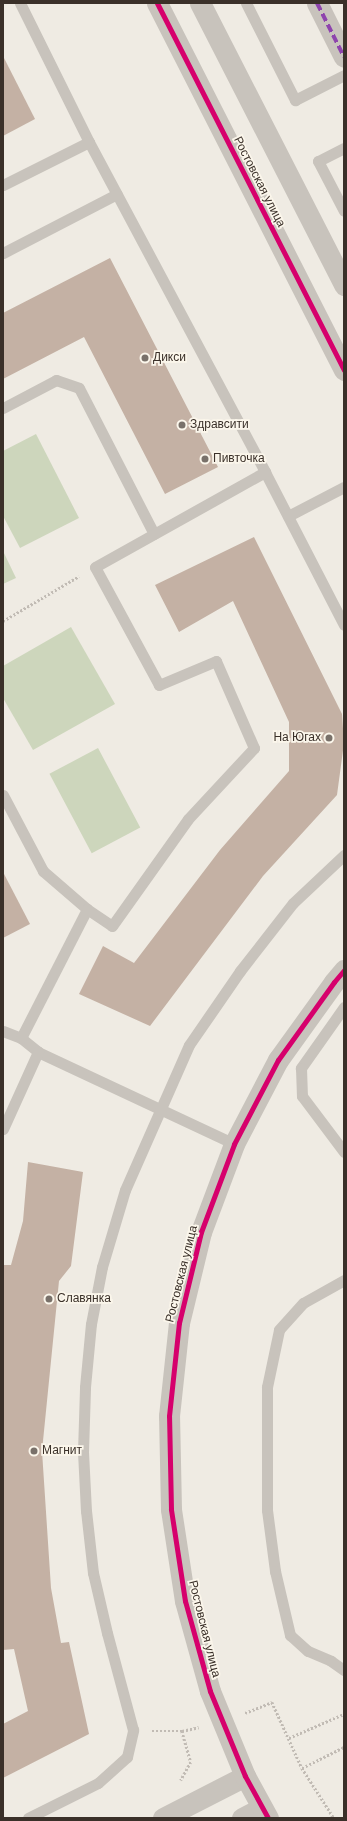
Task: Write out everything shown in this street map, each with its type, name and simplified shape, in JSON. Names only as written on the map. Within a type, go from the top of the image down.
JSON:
[{"type":"street","name":"Ростовская улица","points":[[157,3],[344,370]]},
{"type":"street","points":[[200,3],[344,285]]},
{"type":"street","points":[[317,3],[344,56]]},
{"type":"street","name":"Ростовская улица","points":[[265,1813],[245,1776],[210,1691],[185,1601],[171,1509],[169,1416],[179,1323],[201,1232],[234,1144],[278,1060],[344,970]]},
{"type":"street","points":[[163,1818],[245,1776]]},
{"type":"street","points":[[242,1818],[265,1813]]},
{"type":"lane","points":[[20,3],[89,142],[265,472],[344,625]]},
{"type":"lane","points":[[246,3],[295,100],[344,75]]},
{"type":"lane","points":[[3,184],[89,142]]},
{"type":"lane","points":[[344,148],[318,161],[344,211]]},
{"type":"lane","points":[[3,253],[117,194]]},
{"type":"lane","points":[[3,408],[56,380],[79,388],[154,534]]},
{"type":"lane","points":[[3,794],[43,871],[87,909],[112,926],[188,819],[254,748],[216,661],[159,685],[95,567],[265,472]]},
{"type":"lane","points":[[288,516],[344,487]]},
{"type":"lane","points":[[28,1818],[98,1783],[127,1757],[134,1730],[107,1633],[94,1573],[86,1511],[84,1452],[85,1387],[92,1324],[102,1267],[125,1190],[189,1045],[240,971],[294,903],[344,855]]},
{"type":"lane","points":[[21,1038],[87,909]]},
{"type":"lane","points":[[344,1007],[300,1068],[302,1096],[344,1152]]},
{"type":"lane","points":[[3,1031],[21,1038],[38,1052],[234,1144]]},
{"type":"lane","points":[[3,1129],[38,1052]]},
{"type":"lane","points":[[344,1280],[303,1303],[279,1330],[267,1387],[267,1510],[275,1571],[290,1635],[308,1651],[331,1661],[344,1670]]},
{"type":"path","points":[[3,621],[95,567]]},
{"type":"path","points":[[272,1702],[302,1768],[334,1818]]},
{"type":"path","points":[[289,1738],[344,1714]]},
{"type":"path","points":[[134,1730],[182,1731],[191,1762],[183,1778],[178,1783]]},
{"type":"path","points":[[302,1768],[344,1747]]},
{"type":"green space","points":[[36,434],[79,518],[20,548],[3,516],[3,451]]},
{"type":"green space","points":[[3,551],[16,578],[3,584]]},
{"type":"green space","points":[[71,627],[115,704],[33,750],[3,698],[3,666]]},
{"type":"green space","points":[[98,748],[140,827],[92,853],[49,774]]},
{"type":"building","points":[[3,56],[35,119],[3,136]]},
{"type":"building","points":[[110,258],[218,467],[165,494],[84,337],[3,379],[3,313]]},
{"type":"building","points":[[254,537],[342,714],[344,743],[337,795],[263,876],[150,1026],[79,994],[103,946],[134,963],[220,850],[289,771],[289,722],[233,601],[179,632],[155,585]]},
{"type":"building","points":[[3,872],[30,924],[3,938]]},
{"type":"building","points":[[28,1162],[83,1172],[71,1266],[59,1281],[42,1451],[51,1588],[61,1643],[69,1642],[89,1734],[3,1778],[3,1724],[28,1711],[14,1649],[3,1650],[3,1265],[11,1265],[23,1221]]},
{"type":"marked path","points":[[317,3],[344,57]]},
{"type":"cycle path","points":[[157,3],[344,370]]},
{"type":"cycle path","points":[[268,1818],[245,1776],[210,1691],[185,1601],[171,1509],[169,1416],[179,1323],[201,1232],[234,1144],[278,1060],[344,970]]},
{"type":"place","name":"Дикси","points":[[145,358]]},
{"type":"place","name":"Здравсити","points":[[182,425]]},
{"type":"place","name":"Пивточка","points":[[205,459]]},
{"type":"place","name":"На Югах","points":[[329,738]]},
{"type":"place","name":"Славянка","points":[[49,1299]]},
{"type":"place","name":"Магнит","points":[[34,1451]]}]
